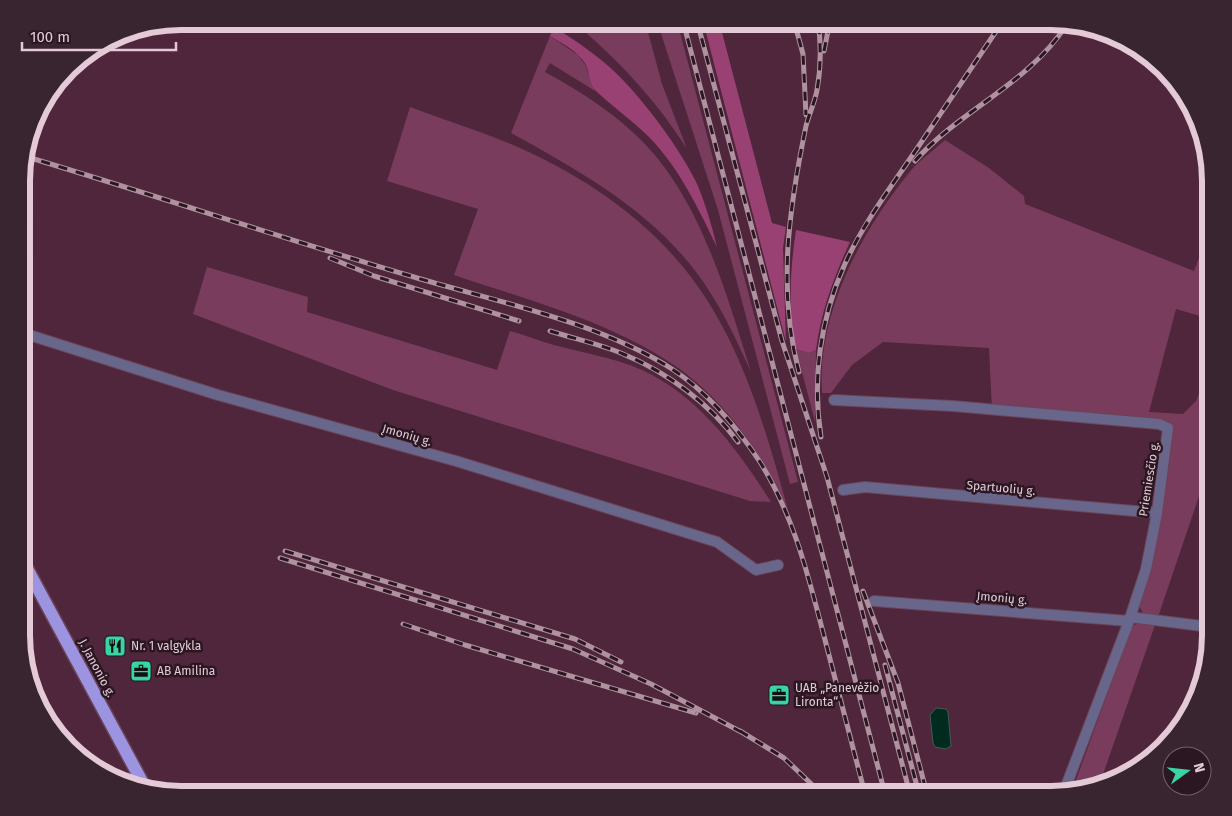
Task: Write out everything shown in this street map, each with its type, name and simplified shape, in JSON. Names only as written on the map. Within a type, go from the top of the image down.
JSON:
[{"type":"main road","name":"J. Janonio g.","points":[[30,574],[142,781]]},
{"type":"street","name":"Įmonių g.","points":[[30,335],[218,395],[456,461],[717,542],[756,570],[778,565]]},
{"type":"street","name":"Priemiesčio g.","points":[[834,400],[953,406],[1160,424],[1168,428],[1157,513],[1146,569],[1066,785]]},
{"type":"street","name":"Spartuolių g.","points":[[843,490],[865,487],[1157,513]]},
{"type":"street","name":"Įmonių g.","points":[[874,601],[1129,619],[1202,626]]},
{"type":"shaded area","points":[[553,30],[558,30],[587,49],[611,68],[640,99],[691,172],[709,216],[717,247],[688,189],[660,149],[637,125],[594,89],[583,60],[570,48],[550,36]]},
{"type":"shaded area","points":[[647,30],[662,84],[687,149],[640,86],[584,31]]},
{"type":"shaded area","points":[[660,30],[679,30],[798,482],[790,484],[718,210]]},
{"type":"shaded area","points":[[705,30],[721,30],[772,223],[786,227],[783,248],[786,342]]},
{"type":"shaded area","points":[[550,36],[578,55],[586,66],[595,91],[550,63],[545,72],[597,104],[633,132],[664,167],[681,193],[697,221],[722,281],[751,372],[713,297],[694,269],[673,245],[649,222],[597,183],[511,133]]},
{"type":"shaded area","points":[[410,107],[506,142],[583,181],[631,215],[673,255],[691,277],[725,330],[761,419],[788,510],[767,469],[741,430],[710,395],[674,365],[649,350],[595,324],[454,275],[478,209],[387,181]]},
{"type":"shaded area","points":[[945,140],[989,168],[1024,196],[1025,204],[1194,271],[1200,255],[1202,256],[1202,317],[1176,309],[1149,412],[1183,414],[1196,401],[1202,385],[1202,488],[1158,617],[1143,613],[1139,606],[1169,426],[992,410],[989,348],[883,342],[852,365],[831,393],[822,393],[822,363],[827,334],[834,305],[845,276],[858,249],[890,197],[921,160]]},
{"type":"shaded area","points":[[796,230],[850,242],[829,294],[816,350],[809,353],[796,349],[793,334],[791,275]]},
{"type":"shaded area","points":[[207,267],[308,297],[307,312],[497,370],[510,331],[642,370],[682,394],[716,426],[745,463],[771,502],[750,501],[393,390],[193,314]]},
{"type":"shaded area","points":[[796,349],[809,353],[816,350],[815,422]]},
{"type":"shaded area","points":[[1139,623],[1155,625],[1102,776],[1075,784],[1132,626]]},
{"type":"shaded area","points":[[936,708],[946,709],[948,712],[951,746],[946,749],[935,747],[933,743],[930,715]]},
{"type":"railway","points":[[685,30],[883,786]]},
{"type":"railway","points":[[699,30],[782,341],[827,477],[908,786]]},
{"type":"railway","points":[[796,30],[803,54],[806,115]]},
{"type":"railway","points":[[799,372],[788,310],[788,249],[800,157],[818,82],[819,30]]},
{"type":"railway","points":[[824,51],[828,30]]},
{"type":"railway","points":[[821,437],[817,394],[820,350],[829,307],[844,266],[877,206],[997,30]]},
{"type":"railway","points":[[915,161],[953,126],[1034,63],[1062,31]]},
{"type":"railway","points":[[32,158],[365,262],[580,326],[612,338],[643,353],[685,378],[721,411],[741,436],[760,462],[782,503],[806,568],[863,786]]},
{"type":"railway","points":[[330,258],[374,276],[519,321]]},
{"type":"railway","points":[[550,331],[614,350],[656,370],[701,402],[738,442]]},
{"type":"railway","points":[[285,551],[575,639],[621,662]]},
{"type":"railway","points":[[280,558],[573,649],[651,684],[745,734]]},
{"type":"railway","points":[[863,591],[898,683],[925,786]]},
{"type":"railway","points":[[403,624],[465,645],[696,713]]},
{"type":"railway","points":[[885,665],[917,786]]},
{"type":"railway","points":[[740,731],[784,758],[814,786]]},
{"type":"place","name":"Nr. 1 valgykla","points":[[115,646]]},
{"type":"place","name":"AB Amilina","points":[[141,671]]},
{"type":"place","name":"UAB „Panevėžio Lironta“","points":[[779,695]]}]
